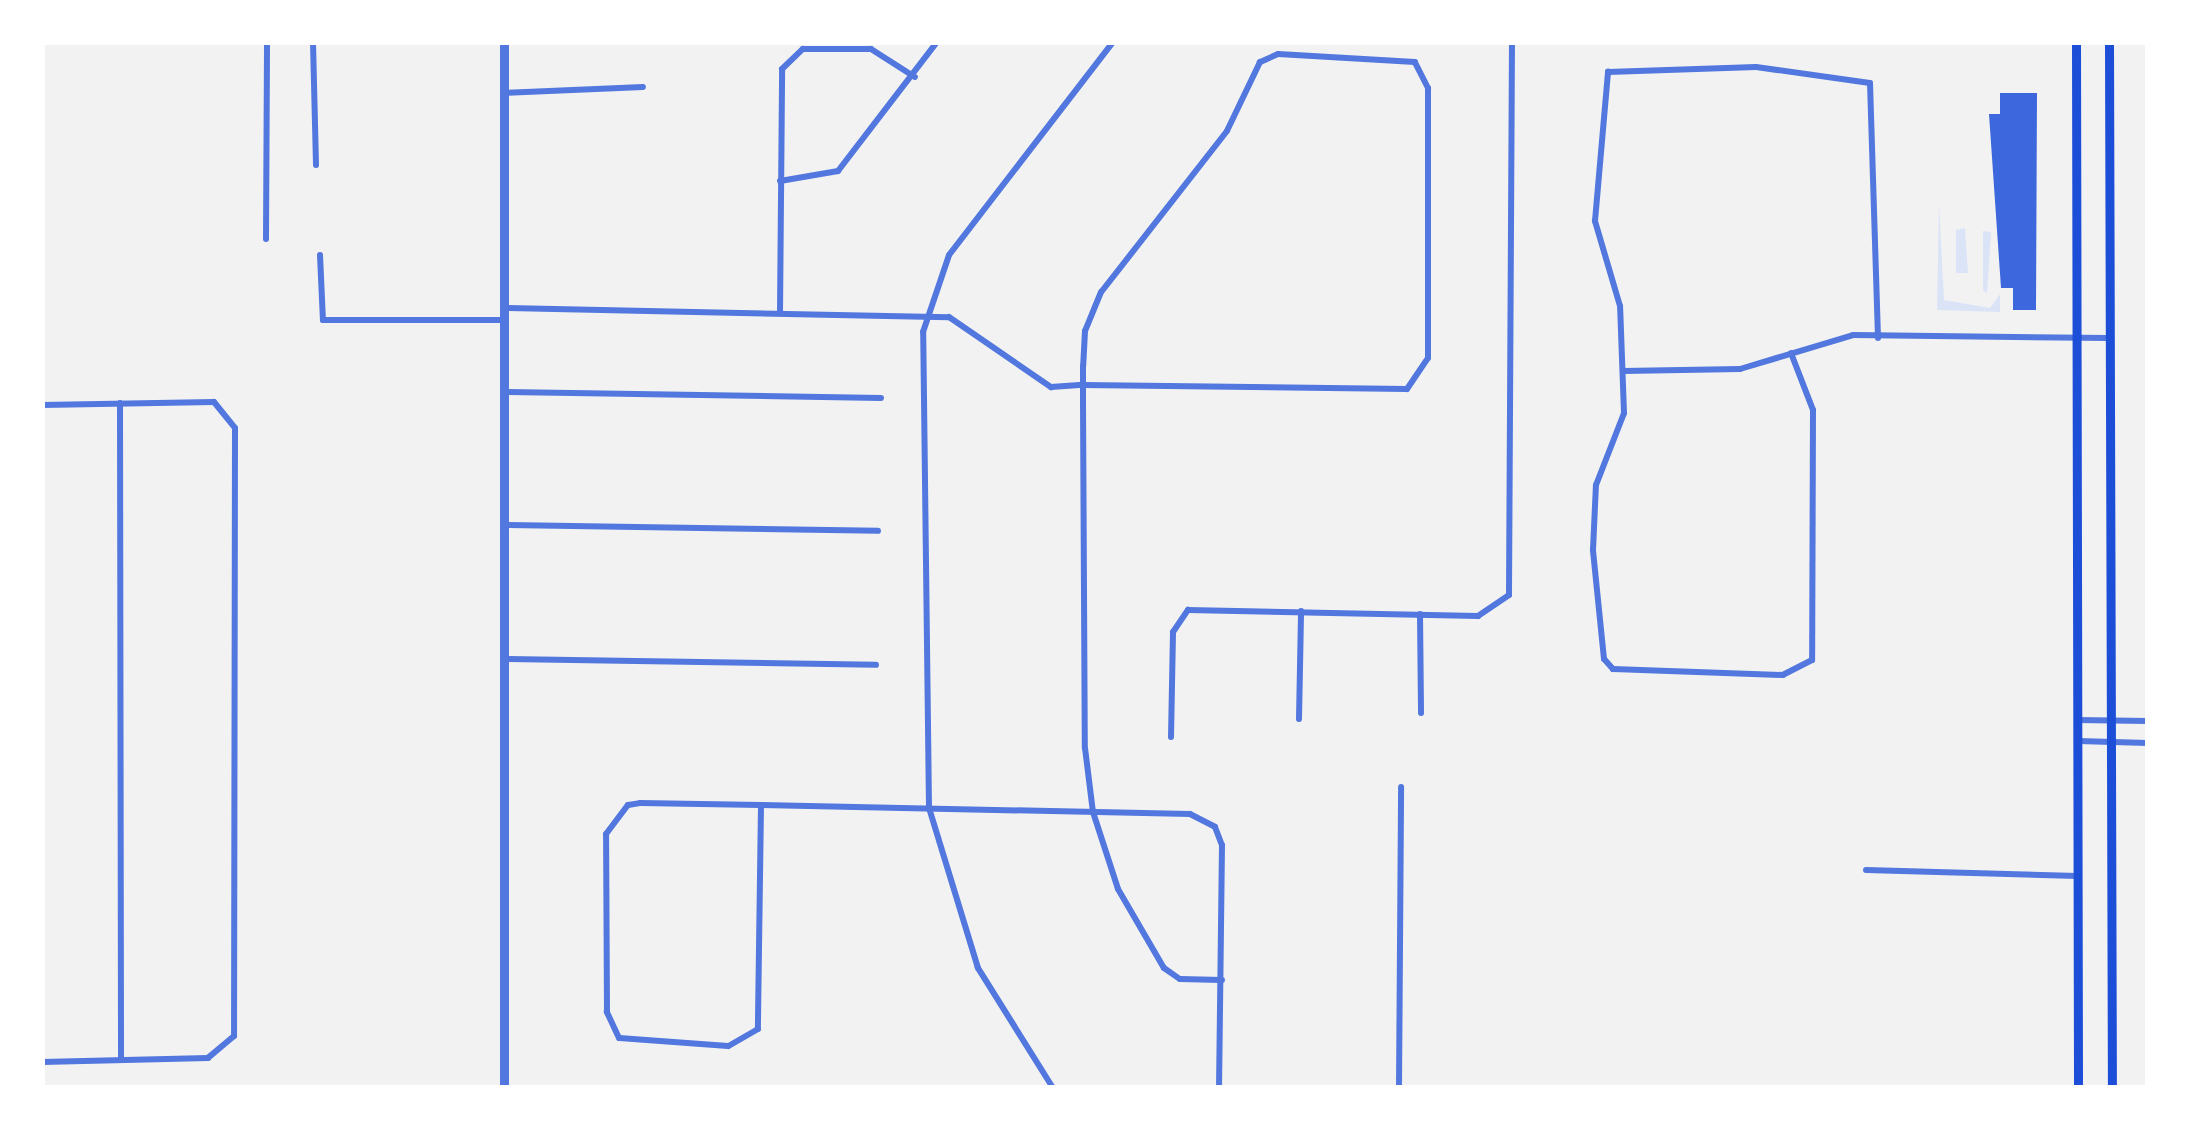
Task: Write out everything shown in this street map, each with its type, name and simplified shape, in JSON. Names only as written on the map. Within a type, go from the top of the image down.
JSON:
[{"type":"main road","points":[[2076,42],[2078,1088]]},
{"type":"main road","points":[[2110,42],[2112,1088]]},
{"type":"street","points":[[266,239],[267,42]]},
{"type":"street","points":[[313,42],[316,165]]},
{"type":"street","points":[[504,42],[504,1088]]},
{"type":"street","points":[[780,181],[838,171],[915,77],[937,42]]},
{"type":"street","points":[[1053,1088],[978,968],[929,808],[925,316],[949,255],[1113,42]]},
{"type":"street","points":[[1170,736],[1173,632],[1188,610],[1488,614],[1512,583],[1512,42]]},
{"type":"street","points":[[780,313],[780,80],[794,54],[871,49],[915,77]]},
{"type":"street","points":[[505,308],[925,316],[968,324],[1041,385],[1084,385],[1416,384],[1428,358],[1422,70],[1396,56],[1278,54],[1260,62],[1208,159],[1095,301],[1084,385],[1084,748],[1093,812],[1124,901],[1164,968],[1180,979],[1222,980]]},
{"type":"street","points":[[1792,352],[1812,400],[1814,651],[1807,668],[1783,675],[1629,672],[1604,658],[1594,503],[1622,422],[1623,371],[1594,179],[1603,80],[1626,65],[1756,67],[1870,83],[1878,338]]},
{"type":"street","points":[[504,92],[643,88]]},
{"type":"street","points":[[320,256],[323,320],[505,320]]},
{"type":"street","points":[[1623,371],[1740,369],[1832,338],[2076,333],[2108,338]]},
{"type":"street","points":[[505,392],[882,398]]},
{"type":"street","points":[[42,405],[214,402],[230,411],[234,1016],[224,1052],[42,1062]]},
{"type":"street","points":[[120,403],[121,1060]]},
{"type":"street","points":[[505,524],[878,532]]},
{"type":"street","points":[[1299,719],[1301,611]]},
{"type":"street","points":[[1420,614],[1420,714]]},
{"type":"street","points":[[504,659],[876,665]]},
{"type":"street","points":[[2078,720],[2148,721]]},
{"type":"street","points":[[2078,741],[2148,741]]},
{"type":"street","points":[[1400,1088],[1401,788]]},
{"type":"street","points":[[761,805],[761,1019],[752,1037],[728,1046],[628,1042],[608,1022],[606,834],[628,805],[761,805],[1190,814],[1215,827],[1222,980],[1218,1088]]},
{"type":"street","points":[[1866,870],[2078,876]]},
{"type":"shaded area","points":[[1939,204],[1944,300],[1990,308],[2000,294],[2000,312],[1937,310]]},
{"type":"shaded area","points":[[1965,228],[1968,273],[1956,273],[1956,230]]},
{"type":"shaded area","points":[[1983,231],[1991,232],[1987,294],[1983,290]]},
{"type":"building","points":[[2000,93],[2037,93],[2036,310],[2013,310],[2013,288],[2001,288],[1989,114],[2000,114]]}]
